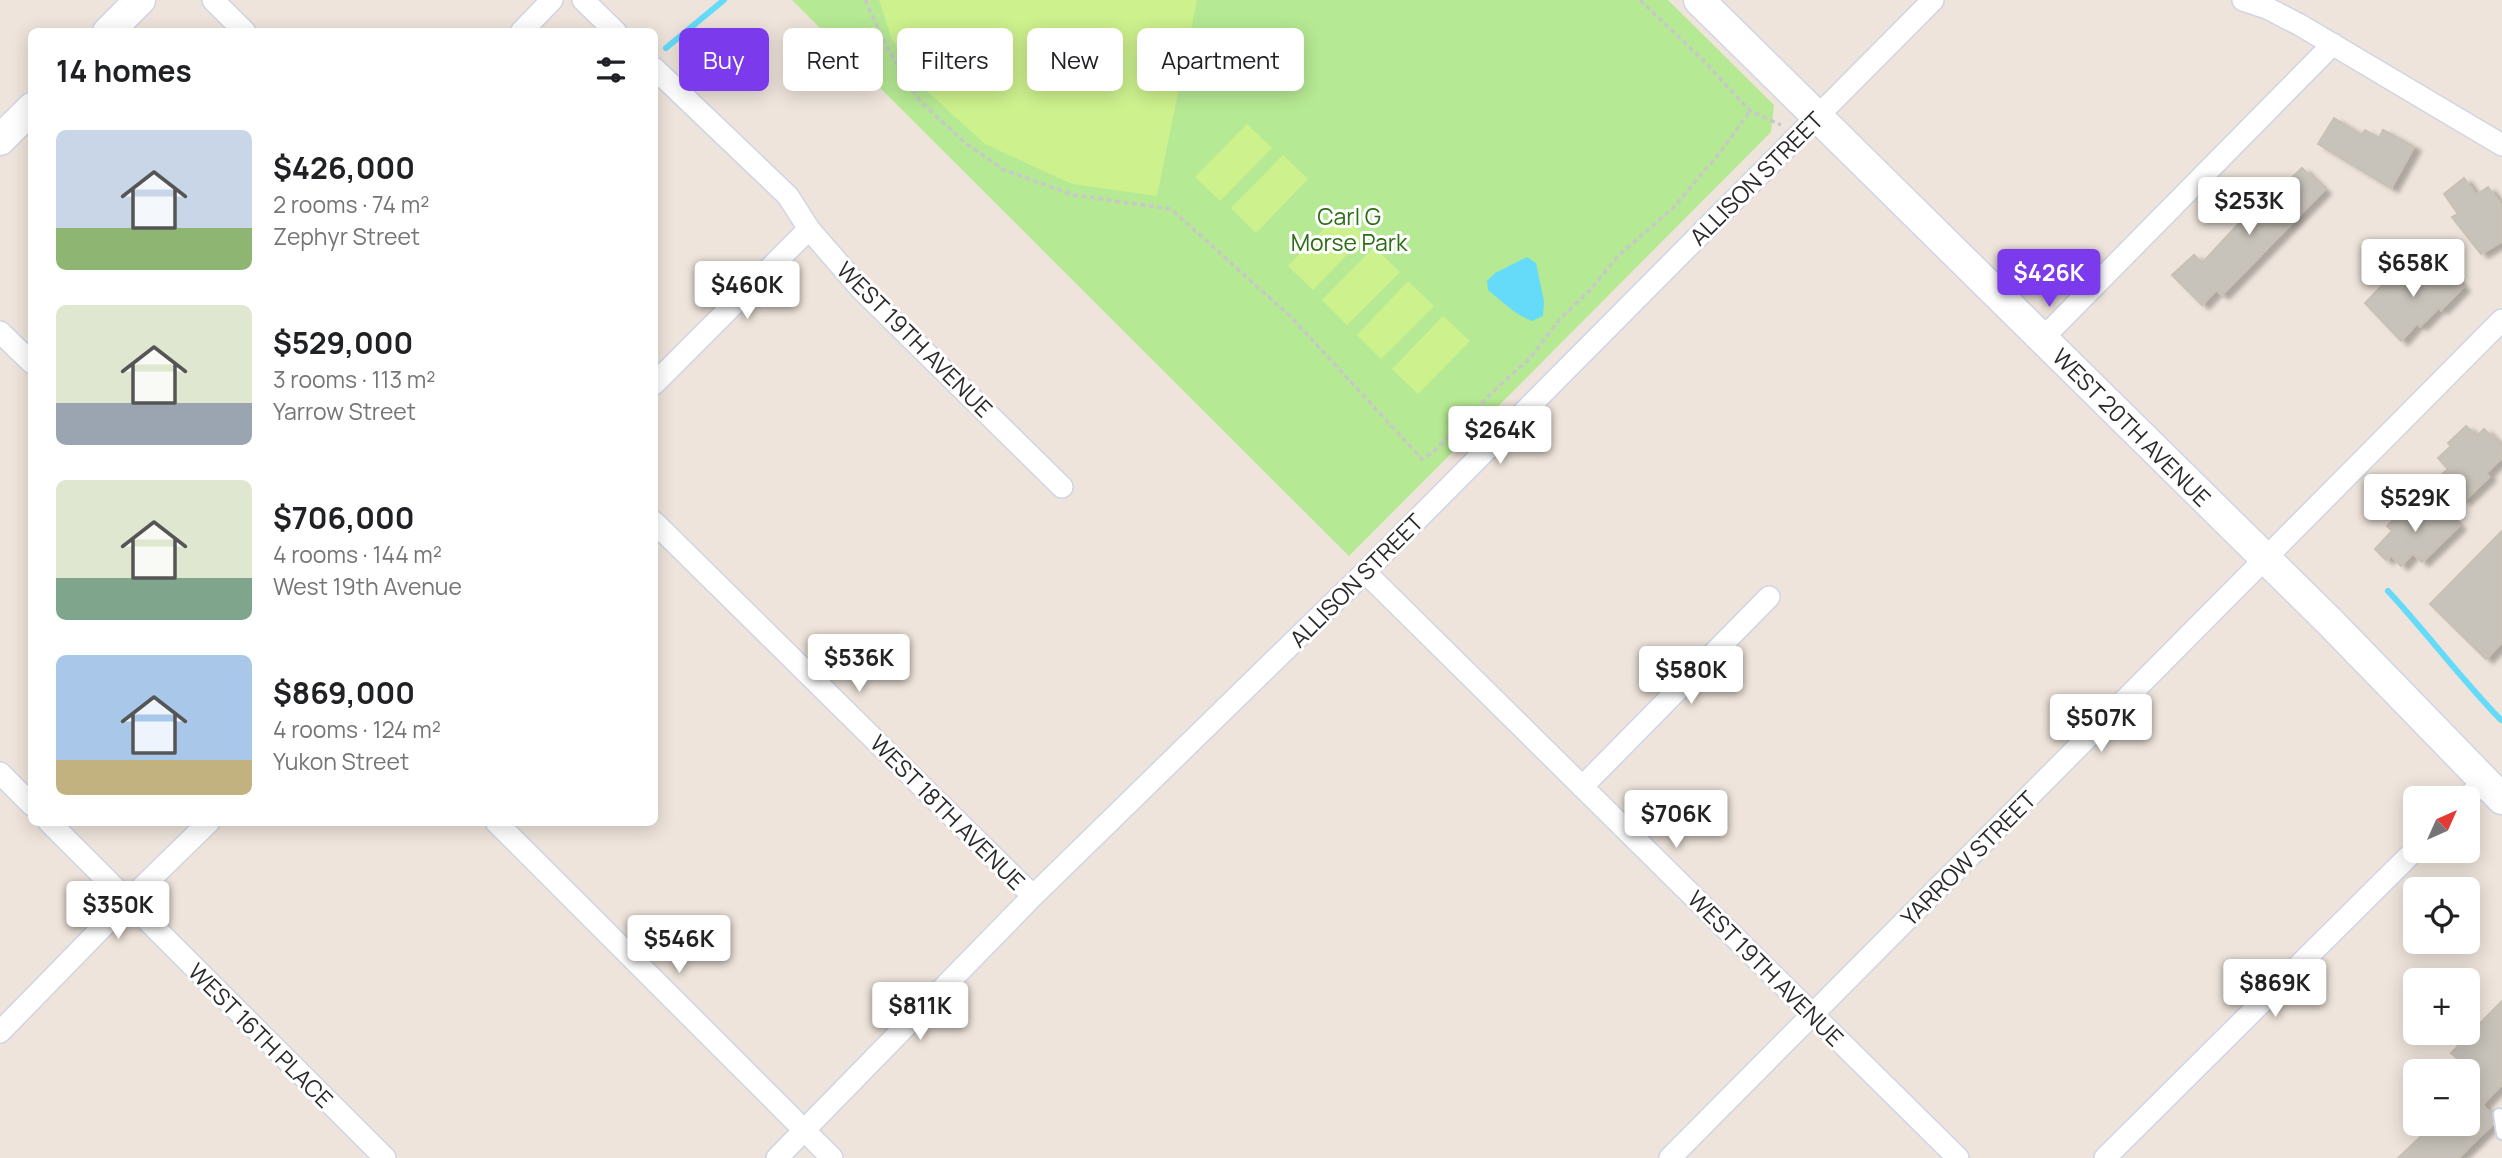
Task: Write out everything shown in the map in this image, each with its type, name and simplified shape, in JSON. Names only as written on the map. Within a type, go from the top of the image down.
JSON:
[{"type":"street","points":[[112,28],[140,0]]},
{"type":"street","points":[[213,0],[241,28]]},
{"type":"street","points":[[525,28],[552,0]]},
{"type":"street","points":[[583,0],[612,28]]},
{"type":"street","name":"WEST 20TH AVENUE","points":[[1699,0],[1809,125],[2043,338],[2363,655],[2484,793]]},
{"type":"street","name":"ALLISON STREET","points":[[777,1158],[1033,896],[1365,572],[1933,0]]},
{"type":"street","points":[[2243,0],[2267,8],[2333,44],[2502,145]]},
{"type":"street","points":[[2043,338],[2333,44]]},
{"type":"street","name":"WEST 19TH AVENUE","points":[[658,72],[788,196],[809,229],[860,288],[1062,487]]},
{"type":"street","points":[[0,140],[28,112]]},
{"type":"street","points":[[658,380],[809,229]]},
{"type":"street","name":"YARROW STREET","points":[[1670,1158],[2502,320]]},
{"type":"street","points":[[0,332],[28,359]]},
{"type":"street","name":"WEST 18TH AVENUE","points":[[658,526],[1033,896]]},
{"type":"street","name":"WEST 19TH AVENUE","points":[[1365,572],[1958,1158]]},
{"type":"street","points":[[1582,787],[1769,597]]},
{"type":"street","points":[[0,773],[28,801]]},
{"type":"street","name":"WEST 16TH PLACE","points":[[53,826],[385,1158]]},
{"type":"street","points":[[0,1032],[205,826]]},
{"type":"street","points":[[500,826],[832,1158]]},
{"type":"street","points":[[2105,1158],[2403,862]]},
{"type":"lane","points":[[2499,1114],[2501,1133]]},
{"type":"path","points":[[865,0],[887,47],[920,101],[964,142],[1004,170],[1074,195],[1171,209],[1291,317],[1422,459],[1433,452],[1529,359],[1560,319],[1589,291],[1619,255],[1673,208],[1722,150],[1750,111]]},
{"type":"path","points":[[1640,0],[1702,59],[1750,111],[1809,125]]},
{"type":"green space","name":"Carl G Morse Park","points":[[792,0],[1668,0],[1774,105],[1771,132],[1349,556],[883,91],[883,28],[820,28]]},
{"type":"green space","points":[[879,0],[1197,0],[1191,28],[1137,28],[1137,91],[1178,91],[1157,196],[1072,184],[985,144],[929,93],[928,91],[1013,91],[1013,28],[897,28],[897,46]]},
{"type":"green space","points":[[1247,124],[1272,148],[1220,201],[1195,177]]},
{"type":"green space","points":[[1283,155],[1308,179],[1256,233],[1231,208]]},
{"type":"green space","points":[[1340,212],[1365,236],[1313,290],[1288,266]]},
{"type":"green space","points":[[1374,247],[1400,272],[1347,325],[1322,300]]},
{"type":"green space","points":[[1408,281],[1434,306],[1381,359],[1357,335]]},
{"type":"green space","points":[[1443,316],[1470,341],[1418,394],[1392,369]]},
{"type":"water","points":[[1527,257],[1536,263],[1544,301],[1543,316],[1532,321],[1514,311],[1488,290],[1487,281],[1495,273]]},
{"type":"building","points":[[2334,118],[2362,135],[2365,130],[2379,138],[2383,130],[2414,147],[2391,188],[2318,144]]},
{"type":"building","points":[[2302,168],[2324,190],[2222,295],[2216,290],[2202,305],[2172,275],[2194,255],[2202,263],[2242,220],[2235,214],[2261,187],[2269,196]]},
{"type":"building","points":[[2464,178],[2476,195],[2488,187],[2502,206],[2502,241],[2481,254],[2452,217],[2458,214],[2444,194]]},
{"type":"building","points":[[2439,262],[2463,287],[2441,310],[2439,307],[2420,326],[2417,323],[2401,341],[2365,303],[2397,270],[2414,287]]},
{"type":"building","points":[[2466,426],[2477,436],[2484,429],[2502,447],[2502,458],[2486,473],[2489,477],[2464,501],[2439,477],[2448,469],[2438,458],[2451,446],[2448,443]]},
{"type":"building","points":[[2414,499],[2436,522],[2446,513],[2459,526],[2422,562],[2413,553],[2401,566],[2391,555],[2386,560],[2375,549],[2392,531],[2387,526]]},
{"type":"building","points":[[2502,531],[2502,642],[2486,659],[2430,604]]},
{"type":"building","points":[[2502,1001],[2502,1084],[2482,1105],[2491,1114],[2493,1124],[2458,1158],[2398,1158],[2421,1136],[2480,1136],[2480,1059],[2457,1059],[2451,1053],[2459,1045],[2480,1045],[2480,1023]]},
{"type":"waterway","points":[[666,48],[724,0]]},
{"type":"waterway","points":[[2388,591],[2501,720]]}]
